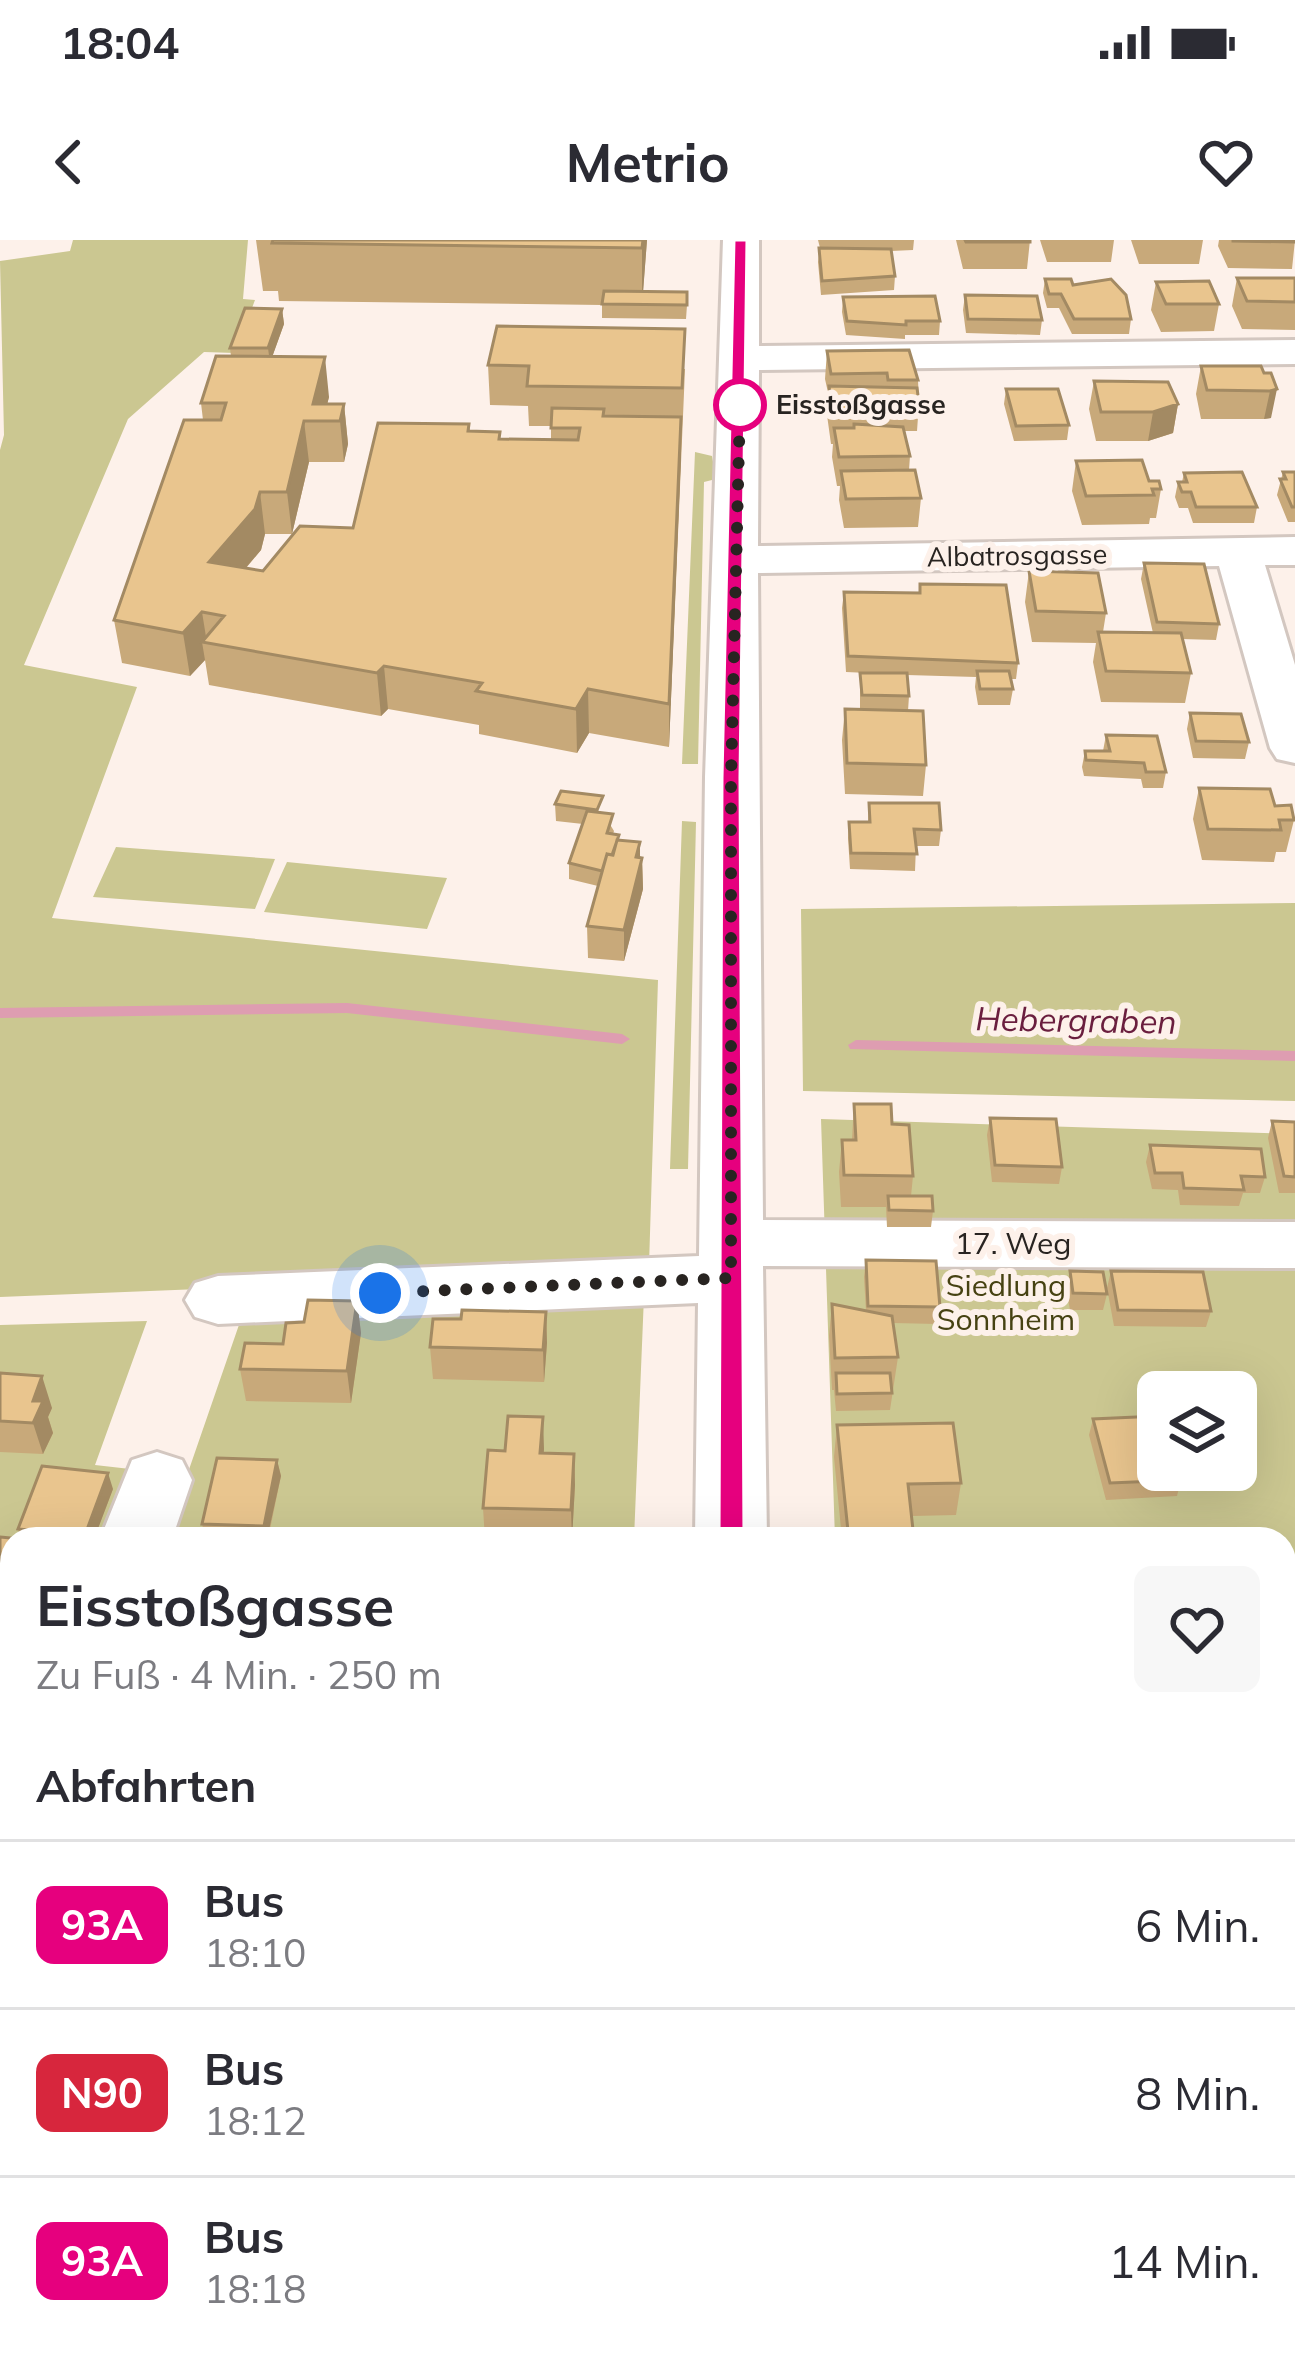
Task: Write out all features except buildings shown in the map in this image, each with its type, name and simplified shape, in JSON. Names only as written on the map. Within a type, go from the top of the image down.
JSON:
[{"type":"street","points":[[731,1527],[731,778],[740,240]]},
{"type":"street","points":[[740,358],[1295,352]]},
{"type":"street","name":"Albatrosgasse","points":[[738,560],[1295,551]]},
{"type":"street","points":[[1238,552],[1295,748]]},
{"type":"street","name":"17. Weg","points":[[218,1300],[731,1260],[1295,1245]]},
{"type":"green space","points":[[73,240],[248,240],[243,299],[255,300],[235,353],[204,352],[128,419],[24,665],[137,687],[52,918],[658,980],[649,1265],[597,1273],[0,1297],[0,450],[4,435],[0,261],[70,251]]},
{"type":"green space","points":[[695,452],[712,456],[716,479],[704,482],[698,764],[682,764]]},
{"type":"green space","points":[[682,821],[696,822],[688,1169],[670,1169]]},
{"type":"green space","points":[[116,847],[275,859],[255,909],[93,897]]},
{"type":"green space","points":[[287,862],[447,878],[427,929],[264,912]]},
{"type":"green space","points":[[1295,903],[1295,1101],[803,1091],[801,909]]},
{"type":"green space","name":"Siedlung Sonnheim","points":[[821,1119],[1295,1134],[1295,1527],[835,1527]]},
{"type":"green space","points":[[644,1296],[634,1527],[169,1527],[241,1319]]},
{"type":"green space","points":[[147,1321],[95,1465],[139,1470],[117,1527],[0,1527],[0,1325]]},
{"type":"waterway","points":[[0,1013],[347,1008],[622,1039]]},
{"type":"waterway","name":"Hebergraben","points":[[856,1045],[1295,1056]]},
{"type":"bus line","name":"93A","points":[[731,1527],[731,778],[740,240]]},
{"type":"place","name":"Eisstoßgasse","points":[[740,405]]},
{"type":"route","points":[[380,1293],[731,1278],[731,778],[740,405]]}]
